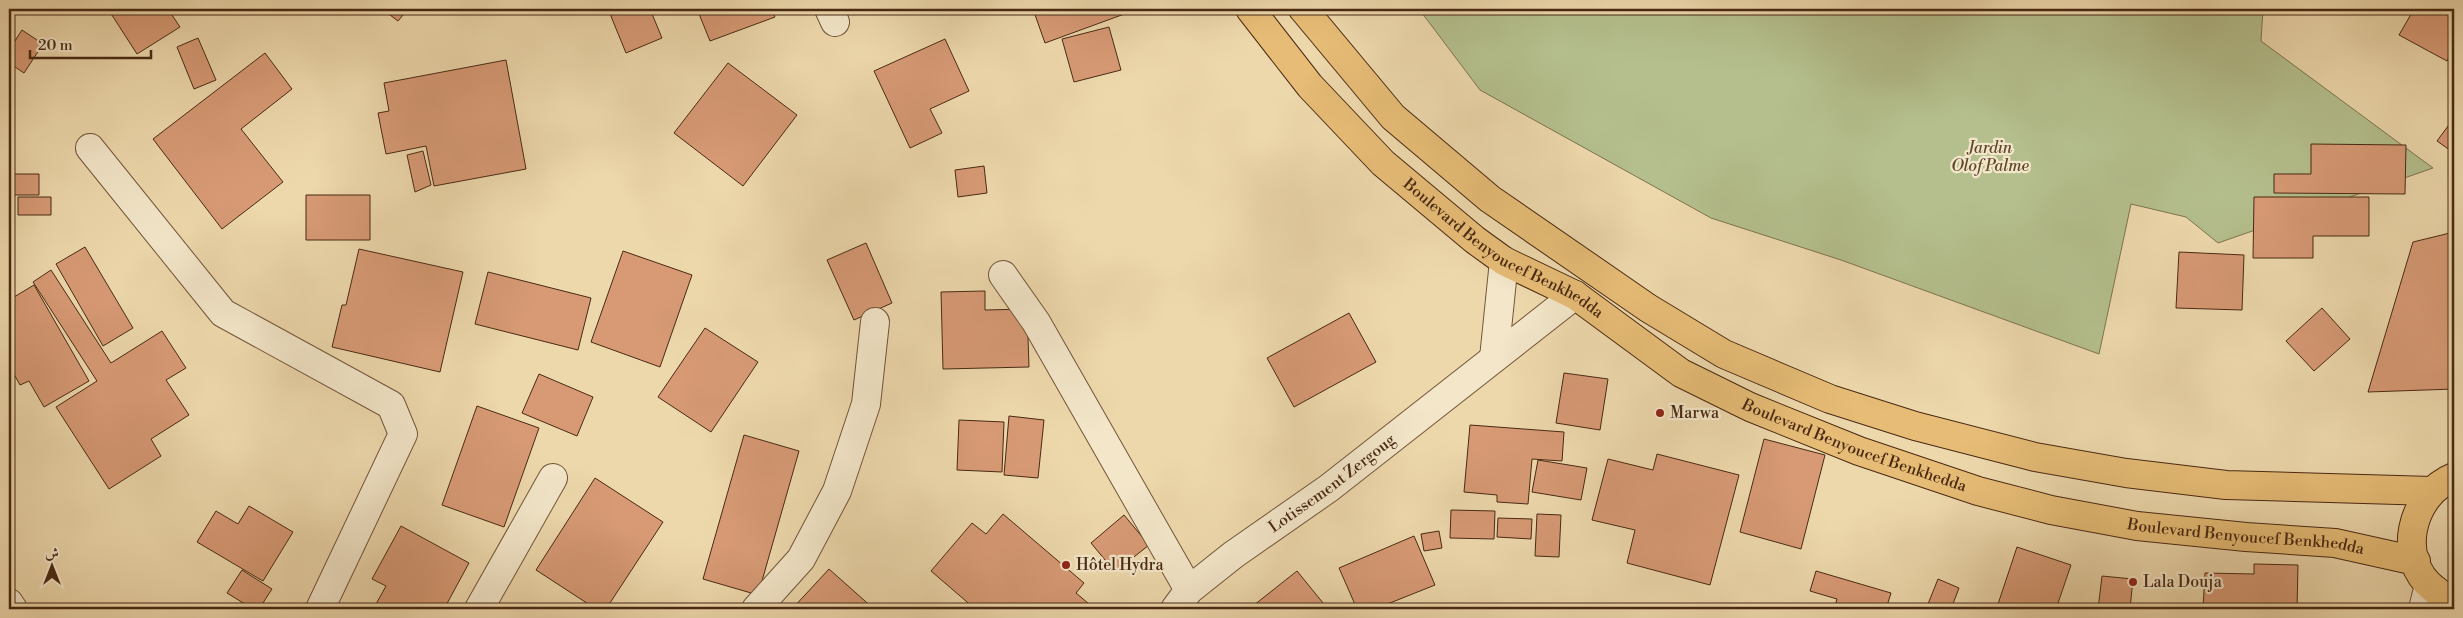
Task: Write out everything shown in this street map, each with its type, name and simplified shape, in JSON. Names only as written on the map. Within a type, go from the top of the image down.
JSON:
[{"type":"main road","name":"Boulevard Benyoucef Benkhedda","points":[[1250,9],[1310,86],[1383,163],[1475,240],[1504,261],[1575,295],[1681,373],[1750,408],[1859,451],[1978,491],[2051,510],[2137,526],[2246,537],[2335,542],[2416,561]]},
{"type":"main road","name":"Boulevard Benyoucef Benkhedda","points":[[1303,9],[1393,117],[1490,199],[1648,308],[1724,354],[1812,392],[1915,426],[1980,443],[2035,457],[2126,473],[2226,485],[2443,484]]},
{"type":"main road","points":[[2443,484],[2418,510],[2412,529],[2413,552],[2421,574],[2426,597],[2454,600]]},
{"type":"street","points":[[90,148],[223,314],[391,405],[403,434],[320,609]]},
{"type":"street","points":[[1494,358],[1504,261]]},
{"type":"street","points":[[1003,275],[1036,322],[1182,600]]},
{"type":"street","name":"Lotissement Zergoug","points":[[1182,600],[1263,532],[1329,488],[1575,295]]},
{"type":"street","points":[[756,609],[800,559],[837,491],[866,404],[875,322]]},
{"type":"street","points":[[479,609],[554,478]]},
{"type":"street","points":[[9,603],[13,609]]},
{"type":"green space","name":"Jardin Olof Palme","points":[[1419,9],[2263,9],[2261,41],[2433,168],[2218,243],[2186,217],[2131,204],[2099,354],[1841,260],[1711,218],[1480,90]]},
{"type":"building","points":[[108,9],[168,9],[180,27],[137,54]]},
{"type":"building","points":[[382,9],[408,9],[398,21]]},
{"type":"building","points":[[608,9],[650,9],[662,38],[626,53]]},
{"type":"building","points":[[697,9],[771,9],[775,17],[710,41]]},
{"type":"building","points":[[847,9],[860,9],[849,14]]},
{"type":"building","points":[[1033,9],[1138,9],[1045,43]]},
{"type":"building","points":[[2414,9],[2454,9],[2454,47],[2447,61],[2399,35]]},
{"type":"building","points":[[1109,27],[1121,70],[1074,82],[1062,39]]},
{"type":"building","points":[[22,30],[43,44],[24,73],[9,63],[9,50]]},
{"type":"building","points":[[198,38],[216,80],[194,89],[177,47]]},
{"type":"building","points":[[945,39],[969,91],[930,109],[942,133],[910,148],[874,71]]},
{"type":"building","points":[[265,53],[292,89],[241,129],[283,182],[222,229],[153,139]]},
{"type":"building","points":[[506,60],[526,169],[434,186],[426,146],[386,154],[378,113],[389,111],[384,83]]},
{"type":"building","points":[[728,63],[797,115],[743,186],[674,133]]},
{"type":"building","points":[[2454,118],[2454,153],[2437,141]]},
{"type":"building","points":[[2311,144],[2406,145],[2405,194],[2274,193],[2274,174],[2311,174]]},
{"type":"building","points":[[423,151],[431,185],[415,192],[407,155]]},
{"type":"building","points":[[984,166],[987,193],[958,197],[955,170]]},
{"type":"building","points":[[9,174],[39,174],[39,195],[9,195]]},
{"type":"building","points":[[306,195],[370,195],[370,240],[306,240]]},
{"type":"building","points":[[18,197],[51,197],[51,215],[18,215]]},
{"type":"building","points":[[2254,197],[2369,197],[2369,236],[2313,236],[2313,258],[2253,258]]},
{"type":"building","points":[[2454,232],[2452,346],[2454,346],[2454,389],[2368,392],[2413,242]]},
{"type":"building","points":[[866,243],[892,303],[854,320],[827,260]]},
{"type":"building","points":[[85,247],[133,328],[103,346],[56,264]]},
{"type":"building","points":[[359,249],[463,272],[440,372],[332,347],[342,305],[346,305]]},
{"type":"building","points":[[623,251],[692,275],[660,367],[591,342]]},
{"type":"building","points":[[2179,252],[2244,255],[2242,310],[2176,308]]},
{"type":"building","points":[[51,270],[111,363],[162,331],[186,368],[166,380],[189,415],[151,439],[161,456],[109,489],[56,407],[97,381],[33,282]]},
{"type":"building","points":[[488,272],[591,298],[578,350],[475,324]]},
{"type":"building","points":[[34,285],[89,381],[44,407],[29,381],[20,385],[9,365],[9,300]]},
{"type":"building","points":[[985,291],[985,310],[1027,309],[1029,367],[943,369],[941,292]]},
{"type":"building","points":[[2322,308],[2350,339],[2314,371],[2286,341]]},
{"type":"building","points":[[1349,313],[1376,362],[1294,407],[1267,358]]},
{"type":"building","points":[[705,328],[758,362],[711,432],[658,397]]},
{"type":"building","points":[[1564,373],[1608,379],[1600,430],[1556,423]]},
{"type":"building","points":[[539,374],[593,397],[577,436],[522,413]]},
{"type":"building","points":[[477,406],[539,428],[504,527],[442,505]]},
{"type":"building","points":[[1009,416],[1044,420],[1038,478],[1004,475]]},
{"type":"building","points":[[959,420],[1004,422],[1002,472],[957,470]]},
{"type":"building","points":[[1470,425],[1564,432],[1562,461],[1532,459],[1528,504],[1497,502],[1497,495],[1464,492]]},
{"type":"building","points":[[744,435],[799,451],[758,595],[703,579]]},
{"type":"building","points":[[1764,439],[1825,455],[1801,549],[1740,532]]},
{"type":"building","points":[[1657,454],[1739,475],[1710,585],[1627,563],[1635,530],[1592,520],[1608,459],[1653,470]]},
{"type":"building","points":[[1538,460],[1587,468],[1581,500],[1532,492]]},
{"type":"building","points":[[595,478],[663,522],[606,609],[596,609],[536,570]]},
{"type":"building","points":[[249,506],[293,532],[263,581],[197,542],[216,511],[238,524]]},
{"type":"building","points":[[1451,510],[1495,511],[1494,539],[1450,538]]},
{"type":"building","points":[[1003,514],[1084,583],[1076,593],[1095,609],[972,609],[974,608],[931,571],[972,523],[986,534]]},
{"type":"building","points":[[1537,514],[1561,515],[1559,557],[1535,556]]},
{"type":"building","points":[[1124,515],[1149,545],[1115,572],[1091,543]]},
{"type":"building","points":[[1498,518],[1532,519],[1531,539],[1497,537]]},
{"type":"building","points":[[401,526],[469,563],[444,609],[386,609],[376,604],[386,586],[372,579]]},
{"type":"building","points":[[1439,531],[1442,548],[1424,551],[1421,534]]},
{"type":"building","points":[[1414,536],[1435,585],[1375,609],[1357,609],[1339,568]]},
{"type":"building","points":[[2017,547],[2071,565],[2056,609],[2015,609],[1998,604]]},
{"type":"building","points":[[2254,564],[2298,565],[2297,609],[2177,609],[2203,608],[2205,573],[2254,574]]},
{"type":"building","points":[[829,569],[874,609],[792,609]]},
{"type":"building","points":[[242,570],[272,589],[259,609],[253,609],[227,593]]},
{"type":"building","points":[[1297,571],[1328,609],[1249,609]]},
{"type":"building","points":[[1816,571],[1891,593],[1886,609],[1834,609],[1837,599],[1810,591]]},
{"type":"building","points":[[2102,576],[2133,579],[2130,609],[2098,609]]},
{"type":"building","points":[[1938,579],[1959,588],[1951,609],[1926,609]]},
{"type":"place","name":"Marwa","points":[[1660,413]]},
{"type":"place","name":"Hôtel Hydra","points":[[1066,565]]},
{"type":"place","name":"Lala Douja","points":[[2133,582]]}]
